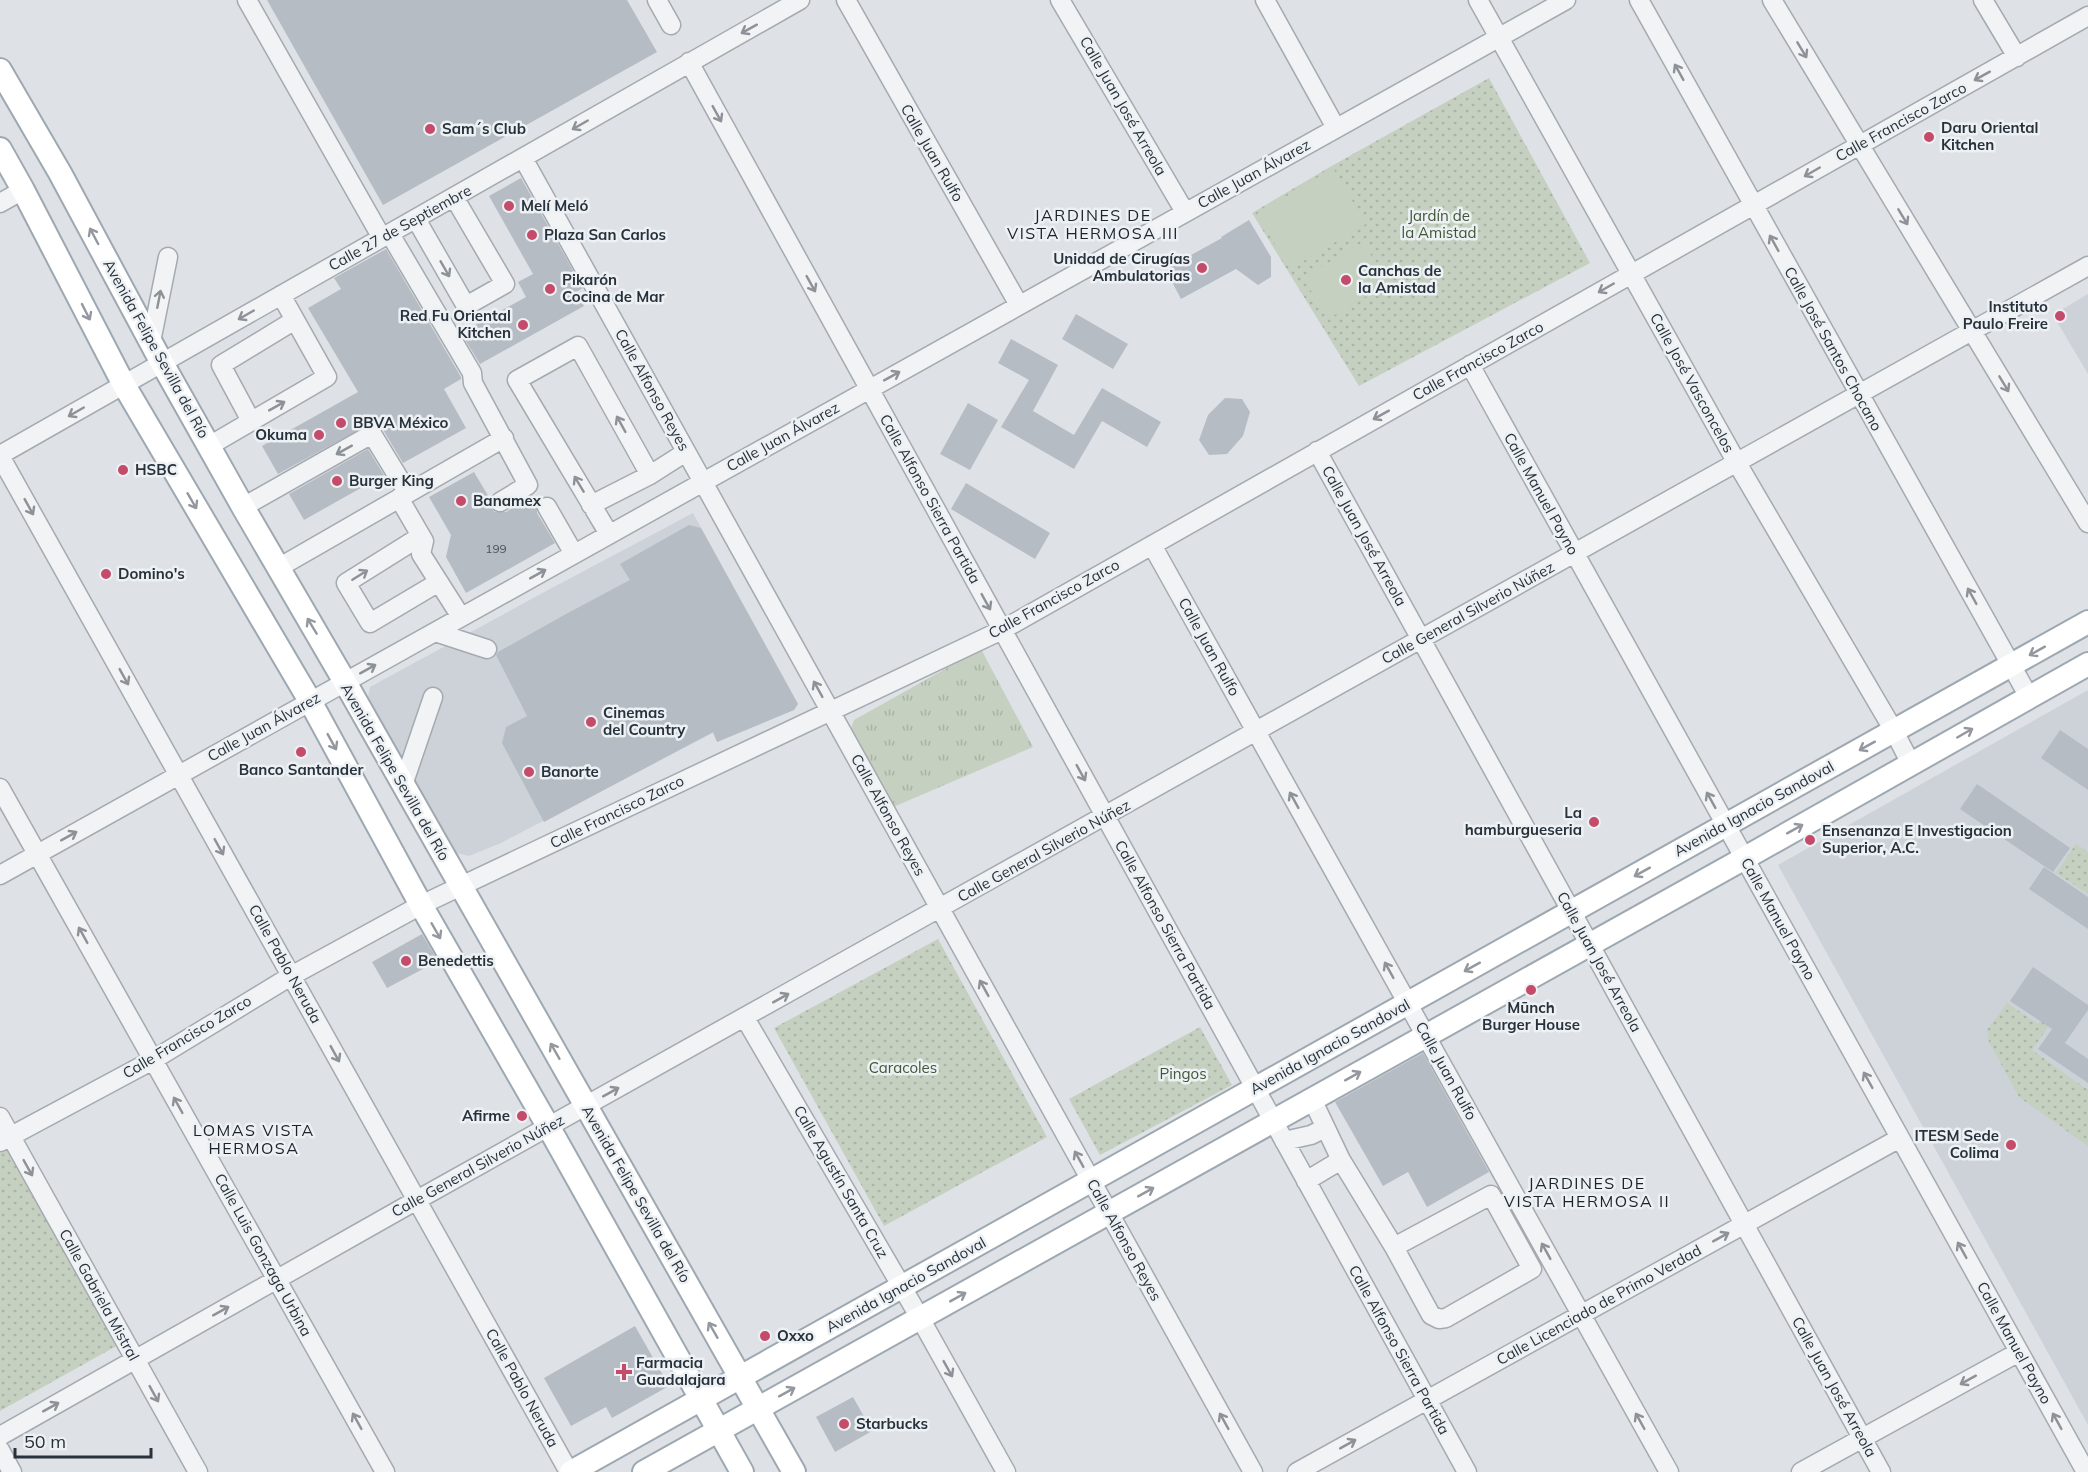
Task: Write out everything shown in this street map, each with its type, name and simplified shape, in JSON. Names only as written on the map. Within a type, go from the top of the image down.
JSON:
[{"type":"main road","name":"Avenida Felipe Sevilla del Río","points":[[0,70],[60,172],[208,446],[345,682],[794,1472]]},
{"type":"main road","points":[[0,149],[124,385],[310,701],[421,906],[548,1126],[742,1472]]},
{"type":"main road","name":"Avenida Ignacio Sandoval","points":[[570,1472],[2088,622]]},
{"type":"main road","points":[[645,1472],[2088,664]]},
{"type":"street","points":[[247,0],[386,236],[472,373],[473,383],[528,485],[500,502]]},
{"type":"street","points":[[657,0],[671,25]]},
{"type":"street","name":"Calle 27 de Septiembre","points":[[0,456],[798,0]]},
{"type":"street","name":"Calle Juan Rulfo","points":[[846,0],[1019,306]]},
{"type":"street","name":"Calle Juan José Arreola","points":[[1060,0],[1185,212]]},
{"type":"street","points":[[1265,0],[1336,128]]},
{"type":"street","name":"Calle José Vasconcelos","points":[[1478,0],[1737,463],[1911,764]]},
{"type":"street","name":"Calle Juan Álvarez","points":[[0,874],[1566,0]]},
{"type":"street","name":"Calle José Santos Chocano","points":[[1639,0],[2029,697]]},
{"type":"street","points":[[1772,0],[2088,523]]},
{"type":"street","points":[[1983,0],[2016,57]]},
{"type":"street","name":"Calle Francisco Zarco","points":[[5,1139],[153,1060],[291,976],[421,906],[829,710],[1002,630],[2088,16]]},
{"type":"street","name":"Calle Alfonso Sierra Partida","points":[[688,62],[1467,1472]]},
{"type":"street","name":"Calle Alfonso Reyes","points":[[523,158],[1253,1472]]},
{"type":"street","points":[[0,203],[23,190]]},
{"type":"street","points":[[416,219],[466,306],[505,284],[454,197]]},
{"type":"street","points":[[151,342],[168,257]]},
{"type":"street","name":"Calle General Silverio Núñez","points":[[0,1436],[548,1126],[2088,266]]},
{"type":"street","points":[[208,446],[327,377],[281,295]]},
{"type":"street","points":[[251,421],[221,365],[295,321]]},
{"type":"street","points":[[609,534],[517,381],[578,346],[650,475]]},
{"type":"street","name":"Calle Manuel Payno","points":[[1470,365],[2086,1472]]},
{"type":"street","points":[[243,507],[372,434],[424,541],[422,554],[461,617]]},
{"type":"street","points":[[278,568],[504,438]]},
{"type":"street","points":[[591,505],[650,475],[686,452]]},
{"type":"street","name":"Calle Juan José Arreola","points":[[1317,452],[1881,1472]]},
{"type":"street","name":"Calle Pablo Neruda","points":[[0,456],[570,1472]]},
{"type":"street","points":[[548,507],[574,554]]},
{"type":"street","points":[[421,536],[346,584],[370,623],[439,582]]},
{"type":"street","name":"Calle Juan Rulfo","points":[[1152,545],[1669,1472]]},
{"type":"street","points":[[435,632],[487,649]]},
{"type":"street","points":[[403,785],[433,697]]},
{"type":"street","name":"Calle Luis Gonzaga Urbina","points":[[0,788],[385,1472]]},
{"type":"street","name":"Calle Agustín Santa Cruz","points":[[745,1018],[920,1318],[1006,1472]]},
{"type":"street","points":[[1312,1099],[1341,1160],[1394,1247],[1431,1315],[1439,1319],[1446,1318],[1532,1269],[1491,1195],[1394,1247]]},
{"type":"street","name":"Calle Gabriela Mistral","points":[[0,1117],[5,1139],[135,1359],[198,1472]]},
{"type":"street","points":[[1284,1141],[1311,1135],[1325,1128]]},
{"type":"street","name":"Calle Licenciado de Primo Verdad","points":[[1297,1472],[1900,1138]]},
{"type":"street","points":[[1306,1181],[1341,1160]]},
{"type":"street","points":[[1802,1472],[2019,1352]]},
{"type":"street","points":[[0,1450],[12,1472]]},
{"type":"shaded area","points":[[2088,294],[2088,374],[2053,315]]},
{"type":"shaded area","points":[[693,513],[798,704],[794,710],[717,742],[713,733],[501,843],[469,856],[457,853],[368,697],[370,687]]},
{"type":"shaded area","name":"ITESM Sede Colima","points":[[2088,690],[2088,1425],[1778,865]]},
{"type":"green space","name":"Jardín de la Amistad","points":[[1489,78],[1590,263],[1359,386],[1252,213]]},
{"type":"green space","points":[[1333,168],[1366,224],[1290,269],[1257,214]]},
{"type":"green space","name":"Canchas de la Amistad","points":[[1363,242],[1388,283],[1328,319],[1303,278]]},
{"type":"green space","points":[[981,649],[1033,747],[891,808],[850,731],[854,720]]},
{"type":"green space","points":[[2076,844],[2088,852],[2088,894],[2056,873]]},
{"type":"green space","name":"Caracoles","points":[[938,939],[1047,1137],[884,1226],[774,1028]]},
{"type":"green space","points":[[2007,1003],[2038,1024],[2048,1011],[2055,1017],[2032,1050],[2088,1090],[2088,1146],[2019,1097],[1989,1042],[1987,1030]]},
{"type":"green space","name":"Pingos","points":[[1200,1027],[1232,1085],[1100,1155],[1069,1099]]},
{"type":"green space","points":[[9,1147],[120,1344],[0,1411],[0,1153]]},
{"type":"building","name":"Sam´s Club","points":[[267,0],[627,0],[657,52],[383,205]]},
{"type":"building","name":"Plaza San Carlos","points":[[521,178],[583,288],[576,292],[584,306],[480,364],[461,333],[526,297],[518,282],[533,274],[489,196]]},
{"type":"building","points":[[1249,220],[1271,257],[1271,277],[1258,285],[1236,269],[1181,299],[1171,280],[1177,276],[1171,266]]},
{"type":"building","points":[[386,249],[461,377],[444,389],[466,428],[403,463],[382,428],[371,423],[278,474],[262,446],[358,392],[308,308],[341,289],[334,278]]},
{"type":"building","points":[[1076,314],[1128,344],[1113,369],[1062,339]]},
{"type":"building","points":[[1011,339],[1058,365],[1033,411],[1074,435],[1102,388],[1161,422],[1147,447],[1102,421],[1074,469],[1001,427],[1029,380],[998,363]]},
{"type":"building","points":[[1225,398],[1242,399],[1250,412],[1243,436],[1227,454],[1209,455],[1199,440],[1208,415]]},
{"type":"building","points":[[968,403],[998,420],[970,470],[940,454]]},
{"type":"building","name":"Burger King","points":[[368,449],[384,475],[304,520],[289,494]]},
{"type":"building","points":[[474,472],[490,499],[490,507],[495,512],[506,512],[533,495],[537,503],[537,513],[555,543],[466,593],[446,557],[451,535],[429,497]]},
{"type":"building","points":[[966,483],[1050,533],[1035,559],[951,509]]},
{"type":"building","points":[[689,525],[701,528],[798,704],[794,710],[717,742],[713,732],[544,822],[502,743],[506,727],[527,716],[496,655],[630,580],[620,564]]},
{"type":"building","points":[[2060,730],[2088,749],[2088,790],[2041,758]]},
{"type":"building","points":[[1977,784],[2070,848],[2053,872],[1960,809]]},
{"type":"building","points":[[2044,867],[2088,897],[2088,929],[2029,889]]},
{"type":"building","name":"Benedettis","points":[[422,934],[438,961],[387,988],[372,962]]},
{"type":"building","points":[[2033,967],[2088,1005],[2088,1010],[2065,1043],[2088,1059],[2088,1083],[2038,1049],[2052,1029],[2010,1001]]},
{"type":"building","points":[[1423,1053],[1489,1172],[1427,1207],[1408,1172],[1383,1186],[1335,1102]]},
{"type":"building","name":"Farmacia Guadalajara","points":[[635,1326],[669,1386],[612,1418],[606,1407],[571,1426],[544,1378]]},
{"type":"building","name":"Starbucks","points":[[853,1397],[872,1431],[835,1452],[816,1417]]},
{"type":"place","name":"Sam´s Club","points":[[430,129]]},
{"type":"place","name":"Daru Oriental Kitchen","points":[[1929,137]]},
{"type":"place","name":"Melí Meló","points":[[509,206]]},
{"type":"place","name":"Plaza San Carlos","points":[[532,235]]},
{"type":"place","name":"Unidad de Cirugías Ambulatorias","points":[[1202,268]]},
{"type":"place","name":"Canchas de la Amistad","points":[[1346,280]]},
{"type":"place","name":"Pikarón Cocina de Mar","points":[[550,289]]},
{"type":"place","name":"Instituto Paulo Freire","points":[[2060,316]]},
{"type":"place","name":"Red Fu Oriental Kitchen","points":[[523,325]]},
{"type":"place","name":"BBVA México","points":[[341,423]]},
{"type":"place","name":"Okuma","points":[[319,435]]},
{"type":"place","name":"HSBC","points":[[123,470]]},
{"type":"place","name":"Burger King","points":[[337,481]]},
{"type":"place","name":"Banamex","points":[[461,501]]},
{"type":"place","name":"Domino's","points":[[106,574]]},
{"type":"place","name":"Cinemas del Country","points":[[591,722]]},
{"type":"place","name":"Banco Santander","points":[[301,752]]},
{"type":"place","name":"Banorte","points":[[529,772]]},
{"type":"place","name":"La hamburgueseria","points":[[1594,822]]},
{"type":"place","name":"Ensenanza E Investigacion Superior, A.C.","points":[[1810,840]]},
{"type":"place","name":"Benedettis","points":[[406,961]]},
{"type":"place","name":"Mūnch Burger House","points":[[1531,990]]},
{"type":"place","name":"Afirme","points":[[522,1116]]},
{"type":"place","name":"ITESM Sede Colima","points":[[2011,1145]]},
{"type":"place","name":"Oxxo","points":[[765,1336]]},
{"type":"place","name":"Farmacia Guadalajara","points":[[624,1372]]},
{"type":"place","name":"Starbucks","points":[[844,1424]]},
{"type":"district","name":"JARDINES DE VISTA HERMOSA III","points":[[1093,224]]},
{"type":"district","name":"LOMAS VISTA HERMOSA","points":[[254,1139]]},
{"type":"district","name":"JARDINES DE VISTA HERMOSA II","points":[[1587,1192]]}]
